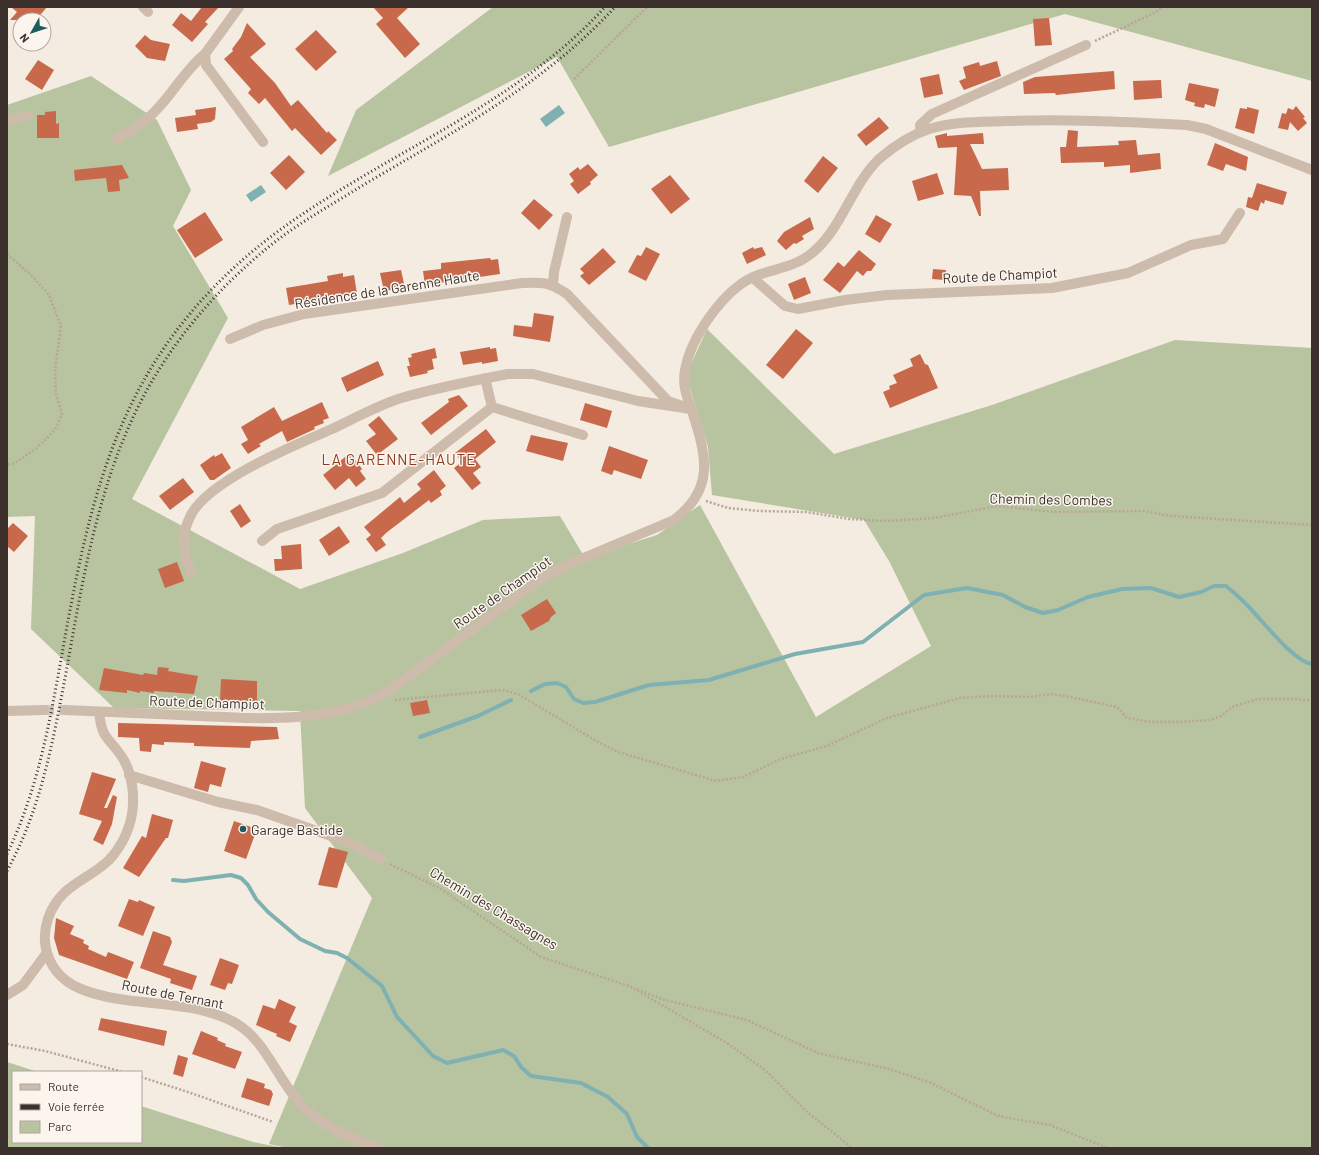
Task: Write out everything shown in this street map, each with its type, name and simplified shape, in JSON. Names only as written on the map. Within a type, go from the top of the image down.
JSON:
[{"type":"street","points":[[117,139],[139,126],[158,108],[194,63],[205,54],[239,7]]},
{"type":"street","points":[[921,132],[920,125],[932,114],[1086,45]]},
{"type":"street","points":[[205,54],[206,65],[263,142]]},
{"type":"street","points":[[7,120],[28,116]]},
{"type":"street","name":"Route de Champiot","points":[[65,710],[280,718],[324,713],[369,702],[390,690],[541,579],[569,564],[674,520],[686,511],[696,498],[702,484],[705,465],[702,443],[683,382],[690,351],[702,330],[716,310],[738,287],[752,278],[791,265],[816,250],[833,229],[866,173],[880,159],[901,143],[921,132],[959,122],[1062,119],[1187,125],[1206,129],[1312,170]]},
{"type":"street","name":"Route de Champiot","points":[[752,278],[785,306],[798,309],[845,300],[887,295],[1052,288],[1128,273],[1191,245],[1223,239],[1240,213]]},
{"type":"street","points":[[552,284],[567,217]]},
{"type":"street","name":"Résidence de la Garenne Haute","points":[[230,339],[263,324],[304,314],[522,283],[538,282],[552,284],[567,294],[580,306],[668,401],[691,410]]},
{"type":"street","points":[[190,573],[184,554],[183,539],[191,514],[210,494],[230,480],[282,451],[390,402],[431,390],[485,378],[508,374],[533,374],[638,401],[691,410]]},
{"type":"street","points":[[485,378],[492,407]]},
{"type":"street","points":[[492,407],[583,435]]},
{"type":"street","points":[[262,541],[277,529],[382,493],[492,407]]},
{"type":"street","points":[[7,711],[44,710]]},
{"type":"street","points":[[7,995],[23,985],[46,954],[44,930],[49,915],[56,902],[70,888],[108,861],[119,847],[125,835],[132,808],[130,775],[123,759],[102,732],[99,712]]},
{"type":"street","points":[[130,775],[218,802],[257,810],[348,842],[381,859]]},
{"type":"street","name":"Route de Ternant","points":[[46,954],[55,970],[63,978],[73,986],[93,994],[192,1009],[230,1020],[247,1031],[255,1039],[291,1093],[307,1110],[337,1132],[378,1148]]},
{"type":"path","points":[[574,79],[647,7]]},
{"type":"path","points":[[1086,45],[1156,12],[1162,7]]},
{"type":"path","points":[[7,254],[49,295],[61,326],[55,370],[56,394],[62,414],[56,430],[37,448],[15,463],[7,465]]},
{"type":"path","name":"Chemin des Combes","points":[[696,498],[728,508],[759,511],[806,512],[849,519],[888,521],[934,518],[996,506],[1054,512],[1144,511],[1171,516],[1312,525]]},
{"type":"path","points":[[390,700],[465,692],[507,691],[518,694],[598,742],[618,752],[716,781],[743,777],[781,759],[827,746],[887,718],[960,698],[993,696],[1029,697],[1051,694],[1117,707],[1124,717],[1151,722],[1211,720],[1221,716],[1234,706],[1259,699],[1290,698],[1312,701]]},
{"type":"path","name":"Chemin des Chassagnes","points":[[381,859],[442,890],[542,957],[629,986],[727,1043],[765,1070],[805,1110],[852,1148]]},
{"type":"path","points":[[629,986],[665,1000],[747,1020],[818,1053],[890,1069],[931,1083],[996,1114],[1008,1118],[1050,1125],[1108,1148]]},
{"type":"path","points":[[7,1044],[45,1051],[119,1071]]},
{"type":"path","points":[[142,1077],[273,1122]]},
{"type":"green space","points":[[493,7],[1312,7],[1312,81],[1065,14],[609,147],[557,57],[328,176],[356,110]]},
{"type":"green space","points":[[91,76],[157,120],[191,190],[173,226],[228,318],[132,499],[300,589],[403,553],[483,520],[560,516],[585,558],[657,535],[700,505],[816,717],[931,646],[889,561],[864,520],[712,495],[708,447],[686,375],[707,329],[834,454],[992,405],[1175,340],[1312,348],[1312,1148],[287,1148],[269,1144],[372,898],[305,808],[300,711],[114,708],[31,629],[35,516],[7,517],[7,105]]},
{"type":"green space","points":[[7,1062],[35,1071],[12,1071],[12,1143],[142,1143],[142,1106],[253,1142],[284,1148],[7,1148]]},
{"type":"water","points":[[559,105],[565,113],[546,127],[540,119]]},
{"type":"water","points":[[261,185],[266,192],[251,202],[246,195]]},
{"type":"building","points":[[11,7],[47,7],[43,12],[17,12]]},
{"type":"building","points":[[202,7],[219,7],[205,22],[208,24],[192,42],[172,25],[181,13],[191,21]]},
{"type":"building","points":[[373,7],[409,7],[397,18],[420,44],[405,58],[376,24],[383,18]]},
{"type":"building","points":[[1049,18],[1052,45],[1035,46],[1033,19]]},
{"type":"building","points":[[247,23],[266,44],[250,57],[275,83],[291,106],[298,100],[327,133],[328,131],[337,140],[321,155],[295,128],[292,131],[265,98],[259,104],[248,93],[251,89],[224,59],[233,51],[232,49],[241,37]]},
{"type":"building","points":[[316,30],[337,52],[316,71],[295,49]]},
{"type":"building","points":[[145,35],[151,40],[170,44],[165,61],[147,58],[135,46]]},
{"type":"building","points":[[38,60],[54,70],[42,90],[25,79]]},
{"type":"building","points":[[997,61],[1001,76],[964,90],[959,81],[966,78],[963,67],[979,62],[980,66]]},
{"type":"building","points":[[1114,71],[1115,89],[1056,95],[1055,93],[1024,94],[1023,82],[1035,77]]},
{"type":"building","points":[[939,74],[943,94],[924,98],[920,78]]},
{"type":"building","points":[[1161,80],[1162,98],[1134,100],[1133,81]]},
{"type":"building","points":[[1189,83],[1219,89],[1215,107],[1205,104],[1204,108],[1194,106],[1195,103],[1185,100]]},
{"type":"building","points":[[1296,106],[1305,117],[1303,118],[1307,123],[1298,131],[1290,122],[1288,130],[1278,128],[1282,113],[1286,114],[1288,108],[1293,110]]},
{"type":"building","points":[[216,107],[215,119],[211,122],[197,124],[198,129],[177,132],[175,118],[196,115],[195,110]]},
{"type":"building","points":[[1247,107],[1259,110],[1254,134],[1235,128],[1240,108],[1247,109]]},
{"type":"building","points":[[56,111],[56,124],[59,123],[59,138],[37,138],[37,115],[45,115],[45,112]]},
{"type":"building","points":[[879,117],[889,128],[866,146],[857,135]]},
{"type":"building","points":[[1068,130],[1078,131],[1077,147],[1119,145],[1118,141],[1136,140],[1138,155],[1160,153],[1161,169],[1130,173],[1130,165],[1104,167],[1104,162],[1061,163],[1060,147],[1066,147]]},
{"type":"building","points":[[947,133],[947,136],[983,133],[984,144],[970,144],[982,169],[1008,168],[1009,190],[980,191],[981,216],[979,216],[971,196],[954,195],[957,147],[938,148],[935,136]]},
{"type":"building","points":[[1215,143],[1248,157],[1246,171],[1226,164],[1223,171],[1207,165]]},
{"type":"building","points":[[289,155],[305,172],[286,190],[270,173]]},
{"type":"building","points":[[823,156],[838,168],[818,193],[804,181]]},
{"type":"building","points":[[588,164],[598,175],[590,182],[591,184],[578,194],[570,184],[574,181],[569,174],[578,167],[580,170]]},
{"type":"building","points":[[122,165],[129,178],[119,180],[120,191],[108,192],[106,178],[75,181],[74,170]]},
{"type":"building","points":[[937,173],[944,194],[918,201],[912,181]]},
{"type":"building","points":[[670,175],[690,199],[671,214],[651,189]]},
{"type":"building","points":[[1257,183],[1287,192],[1283,205],[1265,200],[1264,204],[1261,202],[1258,211],[1246,207],[1248,197],[1252,198]]},
{"type":"building","points":[[534,199],[553,215],[539,230],[521,213]]},
{"type":"building","points":[[205,212],[223,240],[195,258],[177,230]]},
{"type":"building","points":[[876,215],[892,224],[880,243],[865,234]]},
{"type":"building","points":[[810,217],[814,229],[802,236],[804,239],[796,244],[794,243],[786,250],[777,241],[784,232]]},
{"type":"building","points":[[646,247],[660,254],[646,281],[628,272],[637,255],[641,256]]},
{"type":"building","points":[[753,247],[754,249],[762,247],[766,255],[747,264],[742,253]]},
{"type":"building","points":[[603,248],[616,262],[589,285],[580,276],[584,273],[580,269]]},
{"type":"building","points":[[859,250],[876,264],[871,271],[867,271],[863,276],[857,271],[840,293],[823,280],[838,262],[844,267]]},
{"type":"building","points":[[490,258],[491,260],[498,259],[500,274],[425,285],[423,271],[441,269],[441,263]]},
{"type":"building","points":[[933,269],[946,270],[945,280],[932,279]]},
{"type":"building","points":[[401,270],[405,288],[384,291],[380,273]]},
{"type":"building","points":[[343,273],[343,277],[354,275],[357,294],[312,300],[289,305],[286,288],[328,281],[327,276]]},
{"type":"building","points":[[805,277],[811,293],[794,300],[788,284]]},
{"type":"building","points":[[534,313],[554,316],[550,342],[513,336],[514,325],[532,327]]},
{"type":"building","points":[[796,329],[813,343],[783,379],[766,365]]},
{"type":"building","points":[[490,347],[490,349],[496,348],[498,361],[463,365],[460,352]]},
{"type":"building","points":[[435,348],[437,358],[432,359],[434,369],[427,371],[428,373],[410,377],[407,366],[410,366],[408,358],[412,357],[411,354]]},
{"type":"building","points":[[920,354],[925,364],[928,365],[938,388],[890,408],[883,392],[890,389],[889,386],[897,383],[893,375],[913,366],[910,359]]},
{"type":"building","points":[[378,361],[384,375],[347,392],[341,378]]},
{"type":"building","points":[[459,395],[468,406],[431,435],[421,423],[449,402],[448,399]]},
{"type":"building","points":[[322,402],[329,418],[323,420],[324,423],[314,427],[315,429],[287,442],[282,431],[259,444],[261,446],[248,454],[241,444],[248,440],[241,427],[274,407],[282,421]]},
{"type":"building","points":[[585,403],[612,411],[607,428],[580,420]]},
{"type":"building","points":[[379,416],[398,439],[377,455],[366,441],[376,434],[368,425]]},
{"type":"building","points":[[486,429],[496,442],[475,459],[481,467],[473,473],[481,483],[472,490],[454,468],[462,462],[455,453]]},
{"type":"building","points":[[531,435],[568,443],[563,461],[526,451]]},
{"type":"building","points":[[609,446],[648,460],[641,479],[614,470],[612,475],[601,471]]},
{"type":"building","points":[[222,453],[231,468],[214,480],[210,480],[200,465],[214,455],[215,457]]},
{"type":"building","points":[[350,453],[362,469],[360,471],[366,479],[356,487],[349,478],[335,490],[323,475]]},
{"type":"building","points":[[434,470],[446,486],[440,491],[442,495],[431,503],[429,500],[386,533],[381,538],[386,545],[376,552],[366,539],[371,535],[364,527],[400,497],[404,503],[421,489],[417,484]]},
{"type":"building","points":[[183,478],[194,492],[170,510],[159,496]]},
{"type":"building","points":[[240,504],[251,521],[241,528],[230,511]]},
{"type":"building","points":[[13,523],[28,536],[14,552],[7,546],[7,529]]},
{"type":"building","points":[[339,526],[350,542],[329,556],[319,540]]},
{"type":"building","points":[[301,544],[302,569],[275,571],[274,559],[282,559],[281,546]]},
{"type":"building","points":[[177,562],[184,581],[165,588],[158,569]]},
{"type":"building","points":[[547,599],[556,613],[549,621],[531,631],[521,615]]},
{"type":"building","points":[[158,667],[169,668],[168,671],[198,676],[194,694],[154,691],[154,693],[140,691],[140,693],[127,690],[127,693],[99,690],[104,668],[143,675],[144,673],[157,675]]},
{"type":"building","points":[[221,679],[257,681],[257,701],[220,701]]},
{"type":"building","points":[[427,700],[430,713],[413,716],[410,703]]},
{"type":"building","points":[[118,723],[277,727],[279,739],[251,741],[250,748],[194,746],[194,743],[164,742],[164,745],[152,744],[151,752],[140,751],[139,738],[118,737]]},
{"type":"building","points":[[201,761],[226,768],[221,787],[210,784],[208,792],[194,788]]},
{"type":"building","points":[[92,772],[116,779],[104,808],[107,808],[113,795],[117,797],[112,824],[103,845],[93,840],[102,821],[79,814]]},
{"type":"building","points":[[152,814],[173,820],[168,838],[166,838],[139,877],[123,868],[142,836],[146,838]]},
{"type":"building","points":[[234,821],[257,829],[246,859],[224,851]]},
{"type":"building","points":[[329,847],[348,852],[337,888],[318,885]]},
{"type":"building","points":[[129,899],[138,902],[139,900],[155,907],[143,936],[118,926]]},
{"type":"building","points":[[56,918],[74,926],[70,934],[84,940],[83,943],[89,946],[88,949],[106,957],[108,952],[134,962],[127,979],[59,955],[54,938]]},
{"type":"building","points":[[153,931],[170,937],[172,942],[163,965],[197,976],[192,990],[170,983],[171,979],[140,968]]},
{"type":"building","points":[[220,958],[239,965],[232,984],[228,983],[225,990],[210,985]]},
{"type":"building","points":[[279,999],[296,1007],[289,1022],[297,1026],[290,1042],[276,1036],[277,1034],[256,1025],[263,1005],[275,1009]]},
{"type":"building","points":[[101,1018],[167,1031],[164,1046],[98,1030]]},
{"type":"building","points":[[201,1031],[218,1038],[217,1040],[226,1044],[225,1046],[242,1052],[235,1069],[192,1054]]},
{"type":"building","points":[[178,1055],[188,1058],[183,1077],[173,1074]]},
{"type":"building","points":[[247,1078],[265,1084],[264,1088],[271,1090],[273,1094],[269,1106],[241,1097]]},
{"type":"waterway","points":[[531,691],[545,684],[557,683],[566,687],[574,699],[583,703],[595,702],[649,685],[709,680],[795,654],[863,642],[924,595],[967,588],[1003,595],[1025,607],[1043,613],[1058,610],[1088,597],[1122,589],[1151,588],[1179,597],[1201,592],[1214,586],[1226,586],[1251,609],[1276,638],[1295,655],[1312,664]]},
{"type":"waterway","points":[[420,737],[478,716],[511,700]]},
{"type":"waterway","points":[[173,880],[184,881],[231,875],[241,878],[248,885],[256,899],[268,912],[300,939],[325,951],[337,953],[347,958],[382,986],[397,1017],[433,1056],[447,1063],[503,1050],[514,1056],[521,1067],[531,1076],[581,1083],[608,1097],[627,1114],[637,1137],[648,1148]]},
{"type":"tunnel","points":[[44,710],[65,710]]},
{"type":"railway","points":[[7,854],[28,803],[43,751],[78,568],[108,459],[122,424],[139,390],[171,338],[199,303],[231,270],[284,227],[366,174],[492,100],[532,72],[570,41],[605,7]]},
{"type":"railway","points":[[7,871],[29,823],[51,749],[89,553],[110,475],[124,437],[141,400],[162,365],[184,333],[223,289],[277,240],[324,209],[494,107],[526,85],[586,36],[615,7]]},
{"type":"place","name":"Garage Bastide","points":[[243,829]]},
{"type":"district","name":"LA GARENNE-HAUTE","points":[[399,459]]}]
